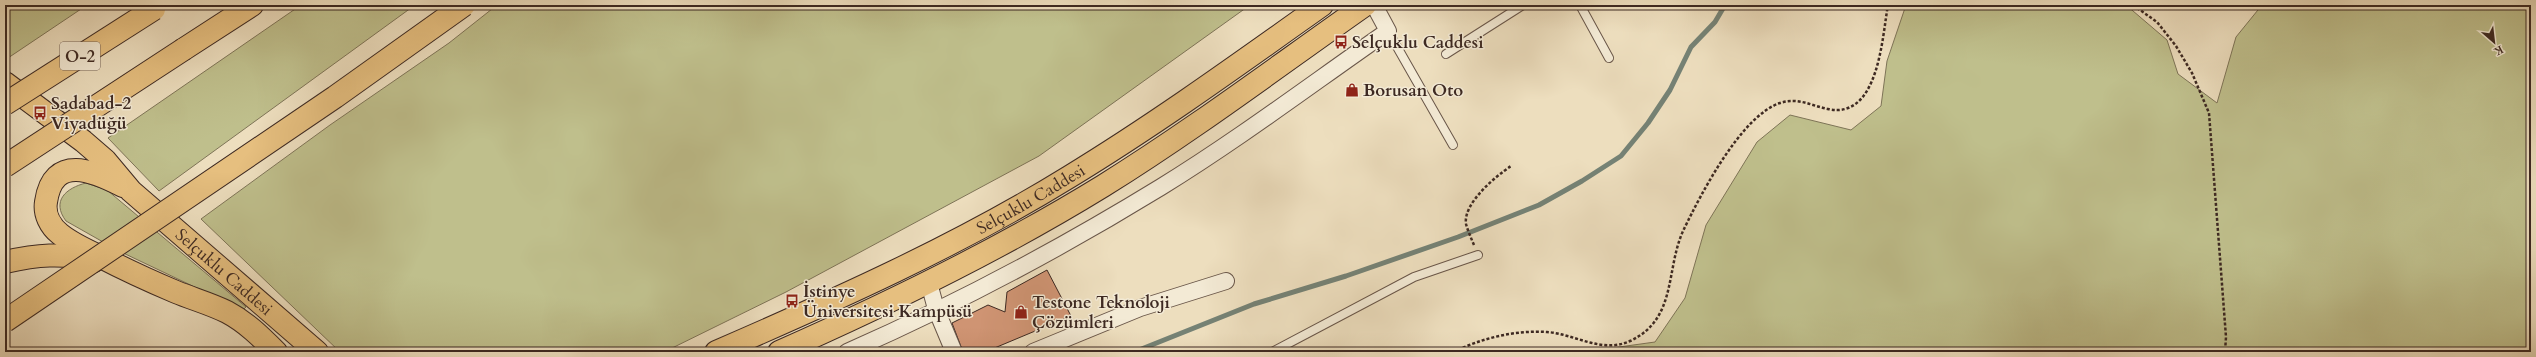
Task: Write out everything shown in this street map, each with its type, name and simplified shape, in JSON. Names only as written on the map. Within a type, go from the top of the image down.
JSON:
[{"type":"main road","points":[[5,166],[251,5]]},
{"type":"main road","points":[[5,321],[329,101],[464,5]]},
{"type":"main road","name":"Selçuklu Caddesi","points":[[716,352],[874,281],[1054,185],[1162,117],[1295,19],[1322,5]]},
{"type":"main road","name":"Selçuklu Caddesi","points":[[779,352],[929,283],[1103,186],[1168,144],[1365,5]]},
{"type":"main road","name":"O-2","points":[[5,104],[157,7]]},
{"type":"main road","points":[[5,83],[83,141],[105,160],[131,191]]},
{"type":"main road","points":[[124,269],[60,234],[52,226],[45,209],[50,185],[56,177],[73,169],[87,170],[131,191]]},
{"type":"main road","name":"Selçuklu Caddesi","points":[[131,191],[317,352]]},
{"type":"main road","points":[[5,262],[53,254],[72,255],[124,269]]},
{"type":"main road","name":"Selçuklu Caddesi","points":[[124,269],[227,312],[256,333],[276,352]]},
{"type":"street","points":[[847,352],[1019,267],[1161,187],[1388,31],[1374,5]]},
{"type":"street","points":[[1033,352],[1140,308],[1226,281]]},
{"type":"street","points":[[929,283],[936,309],[954,352]]},
{"type":"lane","points":[[1446,54],[1523,5]]},
{"type":"lane","points":[[1580,5],[1608,58]]},
{"type":"lane","points":[[1388,31],[1454,145]]},
{"type":"lane","points":[[1272,352],[1414,277],[1478,255]]},
{"type":"path","points":[[1454,352],[1486,339],[1518,333],[1547,332],[1592,344],[1611,345],[1630,341],[1648,329],[1660,314],[1668,297],[1674,256],[1683,231],[1708,181],[1727,154],[1759,116],[1779,103],[1795,100],[1840,110],[1857,103],[1868,92],[1875,74],[1888,5]]},
{"type":"path","points":[[2133,5],[2157,22],[2176,46],[2192,73],[2209,113],[2226,337],[2225,352]]},
{"type":"path","points":[[1472,239],[1466,223],[1472,206],[1490,180],[1511,166]]},
{"type":"green space","points":[[5,5],[87,5],[8,58],[5,53]]},
{"type":"green space","points":[[301,5],[415,5],[159,191],[108,138]]},
{"type":"green space","points":[[497,5],[1250,5],[1039,156],[786,292],[664,352],[340,352],[201,219],[330,125],[449,43]]},
{"type":"green space","points":[[1906,5],[2126,5],[2167,40],[2178,74],[2217,103],[2236,37],[2262,5],[2531,5],[2531,352],[1583,352],[1655,342],[1685,298],[1706,225],[1757,142],[1790,115],[1851,130],[1881,106],[1887,61]]},
{"type":"green space","points":[[86,183],[107,190],[246,307],[243,310],[119,251],[66,221],[60,207],[60,202],[63,196],[72,188]]},
{"type":"building","name":"Testone Teknoloji Çözümleri","points":[[1047,270],[1071,316],[985,352],[963,352],[952,323],[988,305],[1005,312],[1007,292]]},
{"type":"waterway","points":[[1134,352],[1254,304],[1346,276],[1458,237],[1539,205],[1582,181],[1621,156],[1648,123],[1670,90],[1691,47],[1715,22],[1725,5]]},
{"type":"place","name":"Selçuklu Caddesi","points":[[1341,42]]},
{"type":"place","name":"Borusan Oto","points":[[1352,90]]},
{"type":"place","name":"Sadabad-2 Viyadüğü","points":[[40,113]]},
{"type":"place","name":"İstinye Üniversitesi Kampüsü","points":[[792,301]]},
{"type":"place","name":"Testone Teknoloji Çözümleri","points":[[1021,312]]}]
